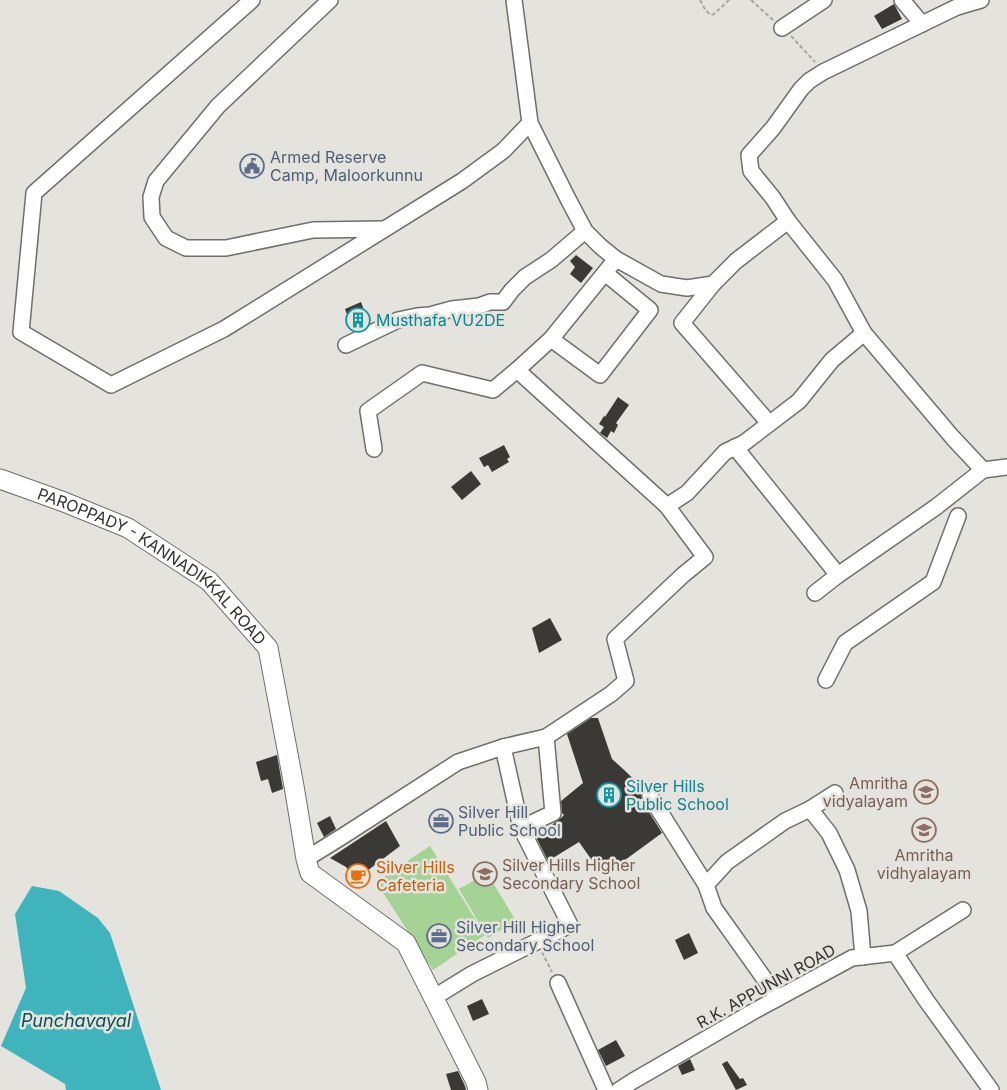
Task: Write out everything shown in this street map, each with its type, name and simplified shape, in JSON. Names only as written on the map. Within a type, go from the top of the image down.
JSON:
[{"type":"main road","name":"PAROPPADY - KANNADIKKAL ROAD","points":[[0,479],[128,528],[208,581],[268,648],[310,873],[406,943],[476,1082],[478,1090]]},
{"type":"street","points":[[252,0],[34,194],[21,332],[112,385],[224,329],[462,181],[503,151],[530,123]]},
{"type":"street","points":[[330,0],[218,106],[156,181],[151,197],[152,217],[166,238],[186,248],[226,248],[313,230],[384,229]]},
{"type":"street","points":[[514,0],[530,123],[585,231],[616,259],[661,284],[687,288],[713,284]]},
{"type":"street","points":[[782,28],[824,0]]},
{"type":"street","points":[[902,0],[922,24]]},
{"type":"street","points":[[981,0],[957,7],[823,72],[809,81],[773,128],[749,155],[751,171],[835,280],[864,332],[953,438],[983,470]]},
{"type":"street","points":[[769,423],[682,324],[713,284],[736,262],[788,221]]},
{"type":"street","points":[[346,344],[398,320],[452,309],[479,306],[490,302],[503,302],[525,278],[551,260],[585,231]]},
{"type":"street","points":[[374,449],[368,412],[422,373],[493,390],[551,339],[616,259]]},
{"type":"street","points":[[551,339],[600,376],[650,310],[605,274]]},
{"type":"street","points":[[667,506],[687,493],[725,452],[744,442],[798,401],[832,360],[864,332]]},
{"type":"street","points":[[306,858],[458,762],[503,747],[546,737],[611,694],[626,681],[615,639],[683,575],[705,557],[667,506],[517,370]]},
{"type":"street","points":[[735,447],[838,575]]},
{"type":"street","points":[[815,593],[936,507],[983,470],[1007,467]]},
{"type":"street","points":[[826,680],[845,643],[933,582],[958,516]]},
{"type":"street","points":[[521,828],[552,814],[546,737]]},
{"type":"street","points":[[433,998],[472,974],[570,925],[521,828],[503,747]]},
{"type":"street","points":[[706,885],[727,862],[785,821],[810,809],[835,793]]},
{"type":"street","points":[[650,796],[706,885],[714,908],[778,998]]},
{"type":"street","points":[[810,809],[829,833],[847,870],[859,910],[863,957]]},
{"type":"street","points":[[963,910],[895,953],[926,1000],[991,1090]]},
{"type":"street","name":"R.K. APPUNNI ROAD","points":[[619,1090],[778,998],[852,958],[895,953]]},
{"type":"street","points":[[558,983],[606,1090]]},
{"type":"path","points":[[700,0],[706,11],[711,15],[729,0]]},
{"type":"path","points":[[536,942],[558,983]]},
{"type":"green space","points":[[430,846],[485,935],[433,970],[376,882]]},
{"type":"green space","points":[[487,873],[516,921],[488,938],[459,889]]},
{"type":"water","name":"Punchavayal","points":[[32,886],[59,891],[98,918],[110,933],[161,1090],[66,1090],[65,1084],[1,1046],[26,988],[15,914]]},
{"type":"building","points":[[894,4],[902,19],[882,29],[874,16]]},
{"type":"building","points":[[576,255],[593,268],[581,283],[570,274],[575,267],[570,261]]},
{"type":"building","name":"Musthafa VU2DE","points":[[361,302],[369,324],[353,331],[345,309]]},
{"type":"building","points":[[618,397],[629,405],[616,423],[618,425],[614,433],[611,431],[607,438],[600,433],[604,427],[599,424]]},
{"type":"building","points":[[504,445],[510,457],[507,459],[509,462],[492,472],[488,465],[484,467],[479,458]]},
{"type":"building","points":[[471,471],[481,484],[462,500],[451,487]]},
{"type":"building","points":[[550,618],[562,640],[539,653],[532,628]]},
{"type":"building","name":"Silver Hills Public School","points":[[591,718],[598,718],[612,759],[644,789],[641,796],[642,801],[662,833],[603,876],[579,842],[548,861],[536,837],[564,815],[562,813],[561,801],[583,783],[567,734]]},
{"type":"building","points":[[277,755],[283,789],[272,793],[268,779],[261,781],[256,762]]},
{"type":"building","points":[[330,816],[336,829],[324,837],[317,823]]},
{"type":"building","points":[[386,821],[400,846],[355,880],[346,867],[330,858]]},
{"type":"building","points":[[689,933],[698,953],[684,960],[675,940]]},
{"type":"building","points":[[482,999],[489,1014],[473,1021],[467,1006]]},
{"type":"building","points":[[616,1040],[625,1056],[606,1066],[598,1050]]},
{"type":"building","points":[[690,1059],[695,1070],[682,1075],[678,1066]]},
{"type":"building","points":[[727,1061],[740,1079],[743,1078],[747,1085],[736,1090],[722,1064]]},
{"type":"building","points":[[458,1071],[466,1090],[451,1090],[446,1074]]},
{"type":"place","name":"Armed Reserve Camp, Maloorkunnu","points":[[252,166]]},
{"type":"place","name":"Musthafa VU2DE","points":[[358,320]]},
{"type":"place","name":"Amritha vidyalayam","points":[[926,792]]},
{"type":"place","name":"Silver Hills Public School","points":[[609,795]]},
{"type":"place","name":"Silver Hill Public School","points":[[441,821]]},
{"type":"place","name":"Amritha vidhyalayam","points":[[924,830]]},
{"type":"place","name":"Silver Hills Higher Secondary School","points":[[485,874]]},
{"type":"place","name":"Silver Hills Cafeteria","points":[[358,876]]},
{"type":"place","name":"Silver Hill Higher Secondary School","points":[[439,936]]}]
